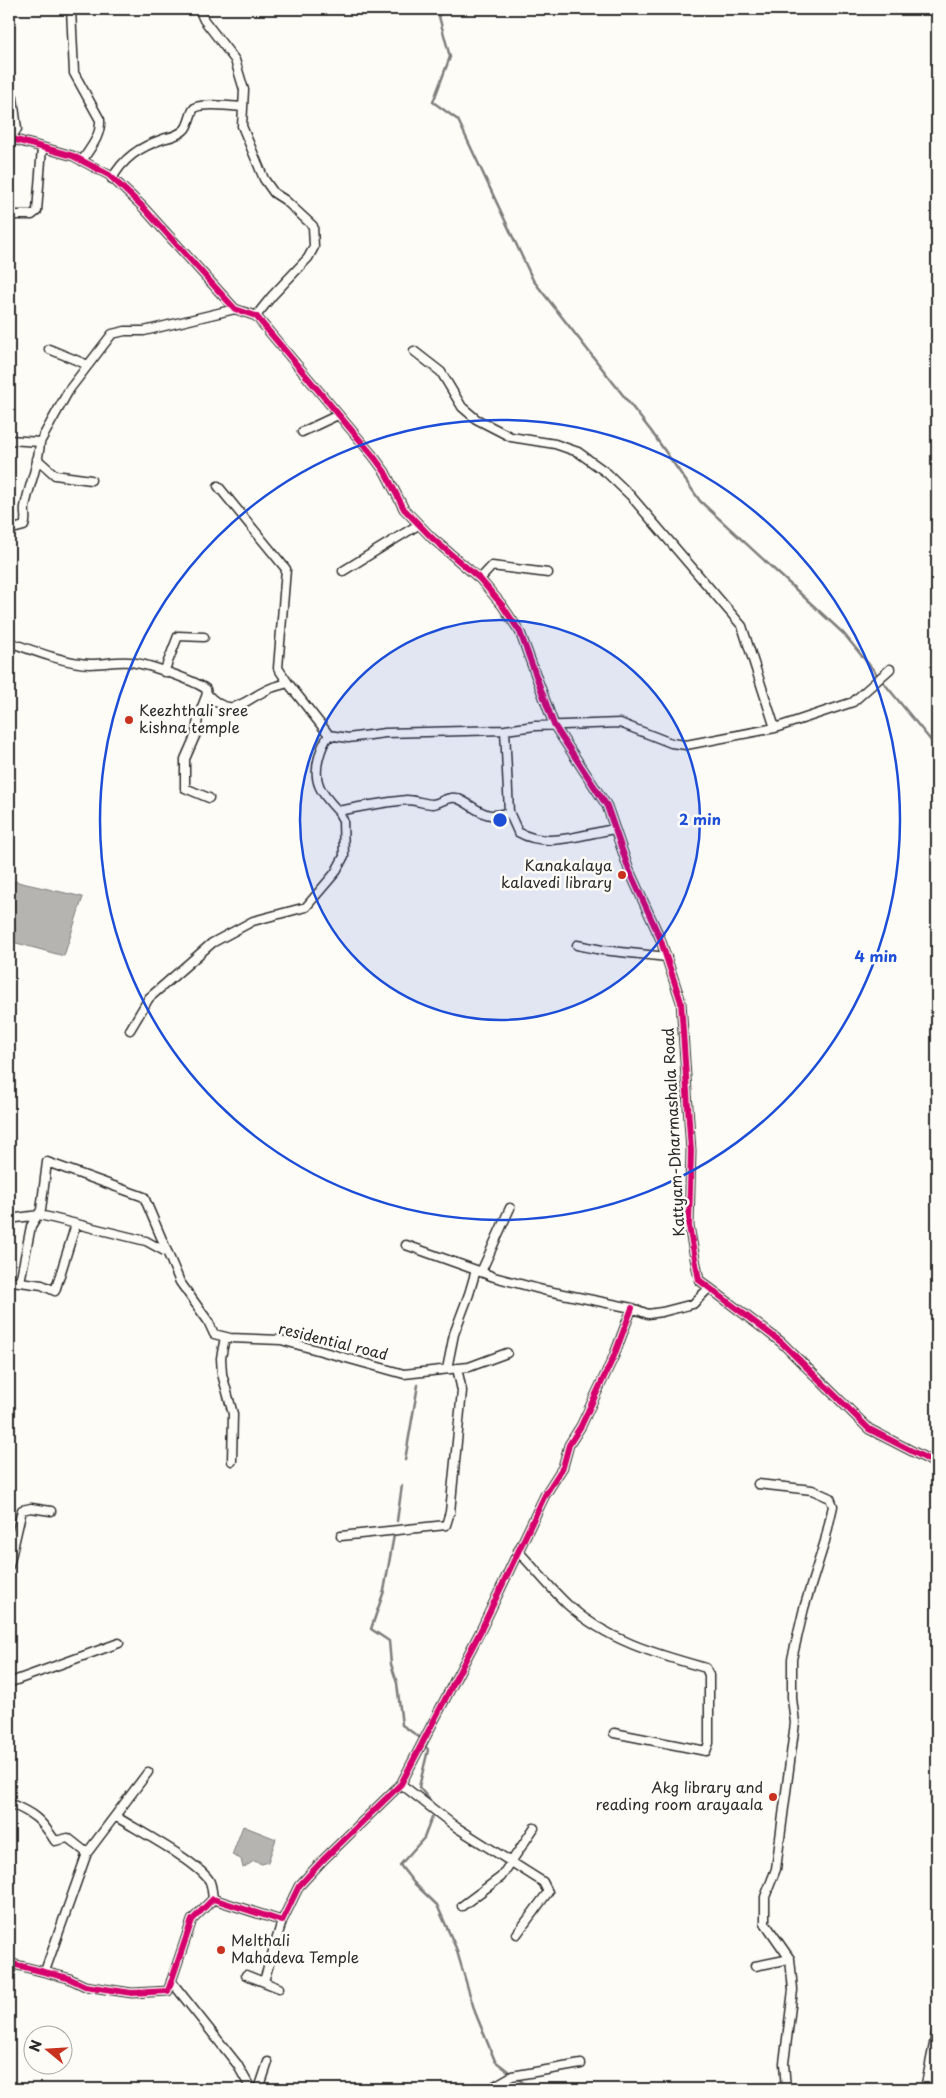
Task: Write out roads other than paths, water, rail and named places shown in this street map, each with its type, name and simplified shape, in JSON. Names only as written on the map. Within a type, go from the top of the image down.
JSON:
[{"type":"street","points":[[71,9],[74,73],[100,120],[98,137],[82,161]]},
{"type":"street","points":[[9,95],[13,98],[17,129],[10,138],[73,156],[112,179],[141,205],[236,309],[256,316],[308,258],[314,248],[313,226],[285,200],[274,193],[264,179],[242,126],[244,90],[236,60],[204,20],[198,9]]},
{"type":"street","points":[[112,179],[120,164],[130,155],[183,131],[188,126],[193,110],[196,107],[218,105],[243,107]]},
{"type":"street","points":[[9,215],[32,215],[37,212],[42,148]]},
{"type":"street","points":[[9,530],[24,526],[28,490],[38,459],[40,442],[69,390],[112,334],[125,331],[144,331],[236,309]]},
{"type":"street","name":"Kattyam-Dharmashala Road","points":[[256,316],[385,472],[404,509],[418,525],[480,579],[502,605],[520,632],[554,725],[607,806],[629,870],[660,938],[681,1002],[691,1151],[689,1226],[699,1280],[781,1342],[869,1429],[937,1464]]},
{"type":"street","points":[[49,349],[88,365]]},
{"type":"street","points":[[414,351],[441,372],[462,407],[476,420],[511,437],[555,444],[578,452],[607,473],[630,495],[742,626],[776,728]]},
{"type":"street","points":[[302,432],[338,415]]},
{"type":"street","points":[[9,440],[40,442]]},
{"type":"street","points":[[38,459],[55,475],[91,480]]},
{"type":"street","points":[[218,486],[286,568],[278,668],[329,735],[348,738],[385,734],[505,730],[554,725],[620,723],[671,743],[686,745],[776,728],[853,702],[887,672]]},
{"type":"street","points":[[343,571],[418,525]]},
{"type":"street","points":[[480,579],[492,566],[548,573]]},
{"type":"street","points":[[164,672],[178,636],[204,637]]},
{"type":"street","points":[[9,642],[65,660],[91,664],[116,661],[132,662],[201,686],[206,689],[207,694],[213,700],[228,708],[237,708],[269,688],[288,683]]},
{"type":"street","points":[[207,694],[198,717],[196,734],[185,759],[185,788],[209,798]]},
{"type":"street","points":[[505,730],[509,812],[518,832],[535,839],[554,840],[614,829]]},
{"type":"street","points":[[130,1030],[149,998],[212,943],[253,921],[306,907],[335,874],[344,856],[343,820],[338,810],[321,791],[316,776],[322,747],[329,735]]},
{"type":"street","points":[[338,810],[408,800],[434,804],[451,797],[476,811],[487,814],[500,815],[509,812]]},
{"type":"street","points":[[577,945],[667,957]]},
{"type":"street","points":[[20,1282],[31,1226],[39,1215],[48,1162],[144,1197],[180,1282],[208,1321],[214,1334],[225,1337],[221,1358],[222,1374],[233,1414],[232,1461]]},
{"type":"street","points":[[447,1369],[454,1334],[478,1271],[510,1208]]},
{"type":"street","points":[[9,1220],[39,1215],[146,1241],[168,1253]]},
{"type":"street","points":[[9,1281],[42,1285],[55,1291],[76,1224]]},
{"type":"street","points":[[406,1245],[478,1271],[562,1294],[632,1308],[648,1314],[692,1304],[709,1288]]},
{"type":"street","points":[[264,1982],[282,1921],[298,1886],[401,1784],[480,1632],[545,1495],[563,1468],[570,1444],[581,1426],[614,1356],[632,1308]]},
{"type":"street","name":"residential road","points":[[225,1337],[281,1340],[404,1374],[469,1367],[507,1353]]},
{"type":"street","points":[[341,1536],[446,1525],[450,1512],[462,1391],[457,1368]]},
{"type":"street","points":[[758,1484],[812,1490],[830,1498],[833,1506],[825,1541],[804,1608],[792,1659],[792,1698],[795,1722],[776,1869],[765,1897],[765,1923],[790,1959],[793,1990],[784,2063],[786,2089]]},
{"type":"street","points":[[9,1566],[22,1510],[32,1508],[51,1511]]},
{"type":"street","points":[[518,1551],[569,1605],[608,1633],[648,1652],[706,1668],[709,1674],[709,1743],[706,1751],[614,1733]]},
{"type":"street","points":[[9,1681],[46,1671],[119,1643]]},
{"type":"street","points":[[45,1971],[87,1853],[148,1772]]},
{"type":"street","points":[[401,1784],[456,1828],[543,1882],[548,1892],[517,1934]]},
{"type":"street","points":[[9,1803],[25,1810],[43,1822],[55,1841],[68,1838],[87,1853]]},
{"type":"street","points":[[115,1816],[167,1847],[203,1872],[210,1882],[213,1898]]},
{"type":"street","points":[[462,1906],[501,1877],[534,1828]]},
{"type":"street","points":[[213,1898],[282,1921]]},
{"type":"street","points":[[9,1963],[45,1971],[68,1978],[85,1986],[132,1993],[168,1991],[192,1920],[213,1898]]},
{"type":"street","points":[[755,1966],[790,1959]]},
{"type":"street","points":[[246,1975],[279,1988]]},
{"type":"street","points":[[171,1981],[237,2064],[251,2089]]},
{"type":"street","points":[[925,2089],[937,2029]]},
{"type":"street","points":[[259,2089],[268,2062]]},
{"type":"street","points":[[489,2089],[512,2076],[581,2064]]},
{"type":"waterway","points":[[437,9],[450,57],[433,102],[458,120],[533,280],[651,431],[700,501],[844,634],[937,748]]},
{"type":"waterway","points":[[405,1460],[418,1385]]},
{"type":"waterway","points":[[397,1521],[402,1485]]},
{"type":"waterway","points":[[394,1535],[384,1591],[371,1629],[389,1641],[391,1664],[397,1683],[402,1725],[419,1737]]},
{"type":"waterway","points":[[427,1748],[419,1787],[434,1805]]},
{"type":"waterway","points":[[432,1817],[424,1838],[400,1865],[414,1883],[437,1905],[456,1948],[475,2012],[495,2061],[531,2089]]},
{"type":"place","name":"Keezhthali sree kishna temple","points":[[129,720]]},
{"type":"place","name":"Kanakalaya kalavedi library","points":[[622,875]]},
{"type":"place","name":"Akg library and reading room arayaala","points":[[773,1797]]},
{"type":"place","name":"Melthali Mahadeva Temple","points":[[221,1950]]}]
